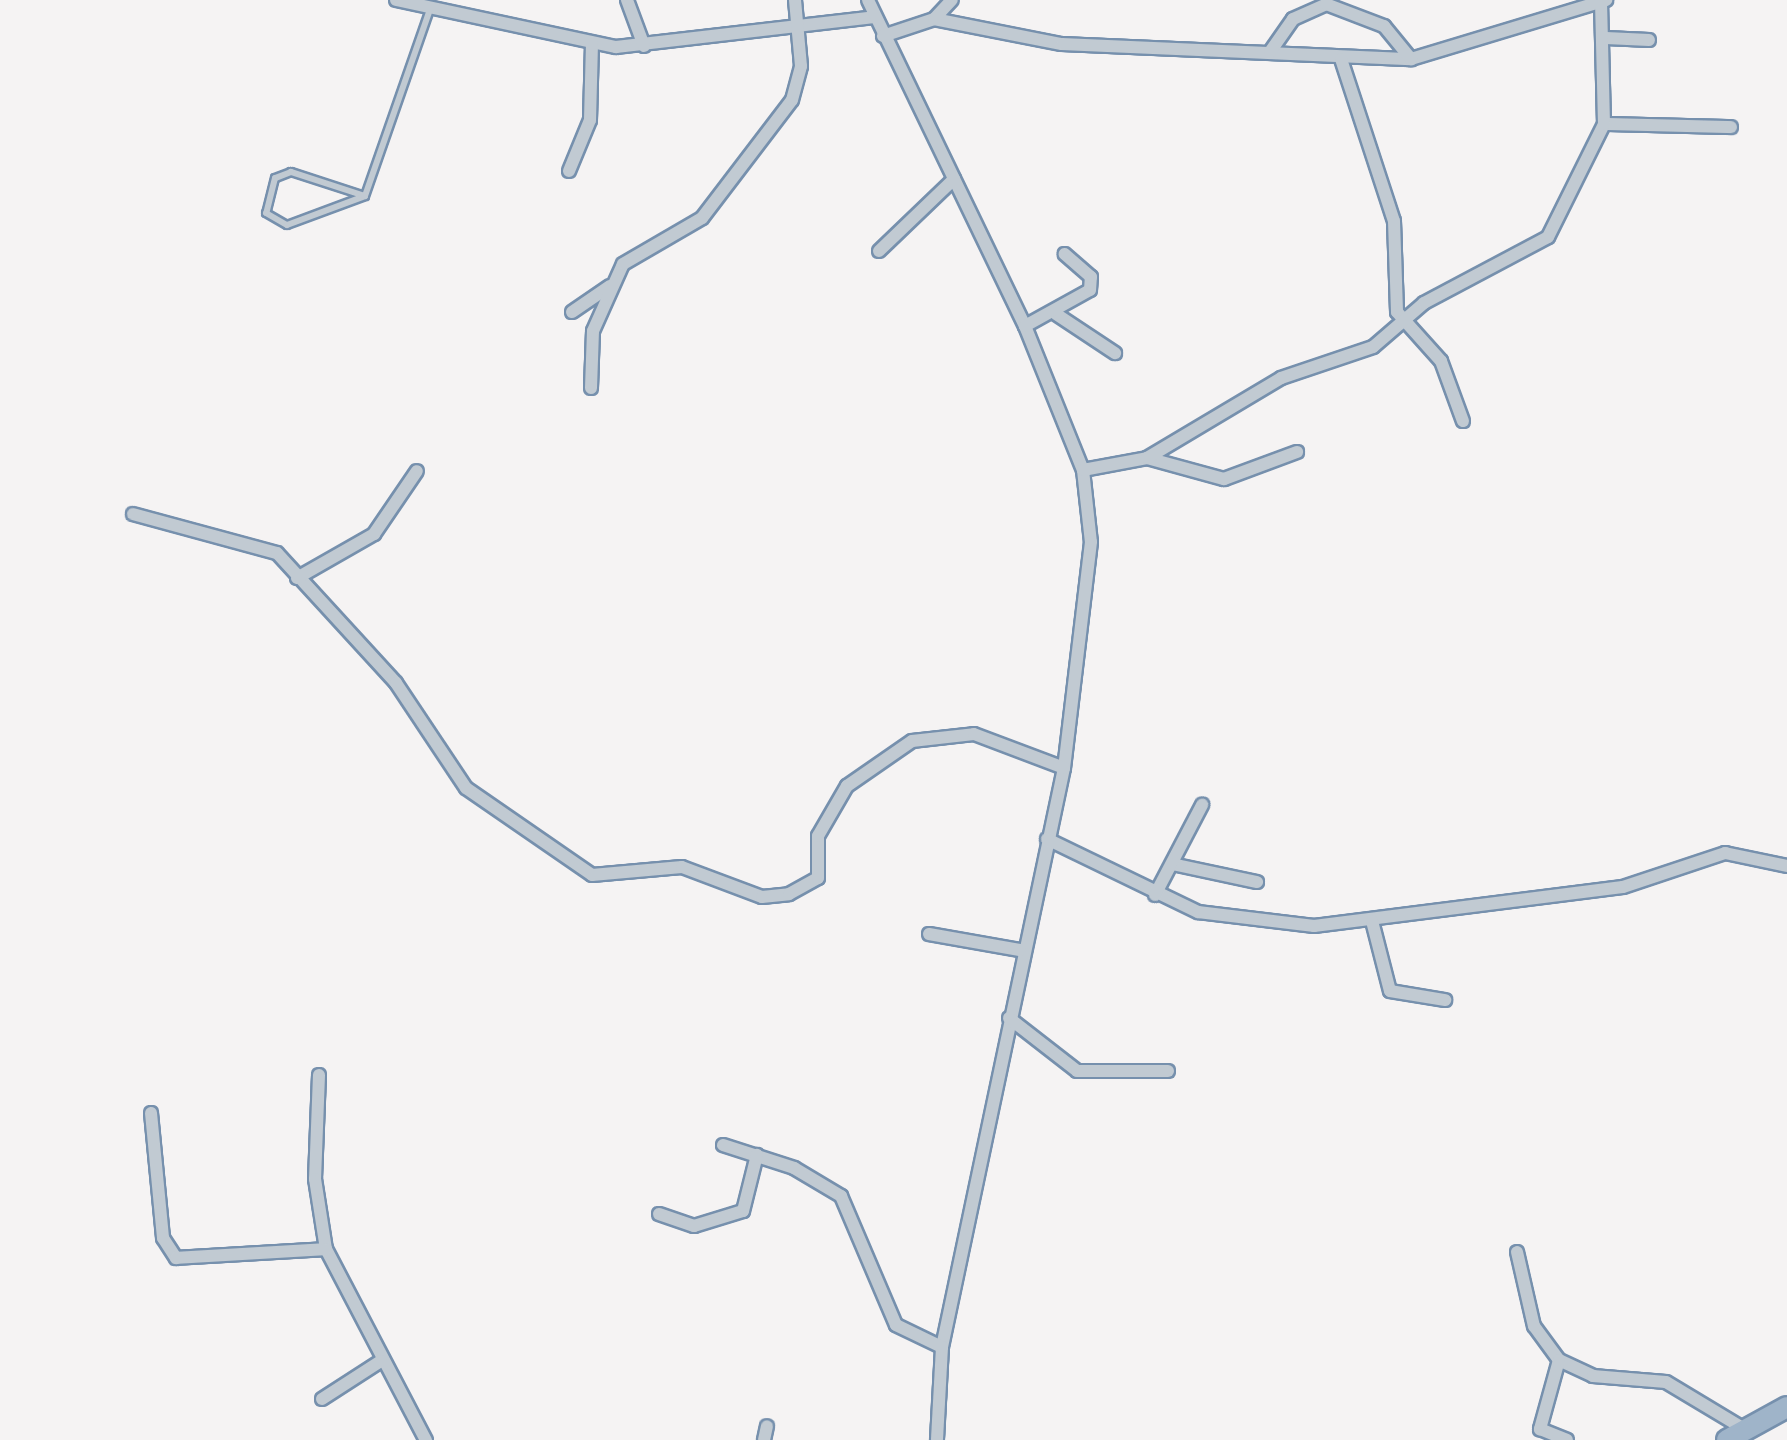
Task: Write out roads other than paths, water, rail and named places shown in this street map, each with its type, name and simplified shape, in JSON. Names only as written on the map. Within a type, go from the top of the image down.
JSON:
[{"type":"highway","points":[[1736,1435],[1787,1407]]},
{"type":"street","points":[[396,0],[592,44],[644,46],[874,16]]},
{"type":"street","points":[[628,0],[644,46]]},
{"type":"street","points":[[591,388],[590,344],[610,286],[632,254],[702,218],[792,100],[800,26],[795,0]]},
{"type":"street","points":[[868,0],[1025,326],[1083,470],[1091,542],[1064,768],[1020,950],[942,1347],[936,1440]]},
{"type":"street","points":[[884,36],[934,19],[952,0]]},
{"type":"street","points":[[934,19],[1062,44],[1270,52],[1340,59],[1411,58],[1604,0],[1604,124],[1548,238],[1432,298],[1373,348],[1254,392],[1147,458],[1083,470]]},
{"type":"street","points":[[1270,52],[1294,19],[1326,4],[1373,18],[1411,58]]},
{"type":"street","points":[[1606,38],[1649,40]]},
{"type":"street","points":[[569,171],[589,126],[592,44]]},
{"type":"street","points":[[1340,59],[1387,191],[1405,322],[1441,361],[1462,421]]},
{"type":"street","points":[[1604,124],[1731,127]]},
{"type":"street","points":[[880,251],[954,179]]},
{"type":"street","points":[[1025,326],[1056,314],[1092,282],[1065,254]]},
{"type":"street","points":[[572,312],[610,286]]},
{"type":"street","points":[[1056,314],[1114,353]]},
{"type":"street","points":[[1147,458],[1224,479],[1297,452]]},
{"type":"street","points":[[296,578],[374,534],[417,471]]},
{"type":"street","points":[[133,514],[268,549],[396,683],[466,788],[592,875],[682,868],[762,897],[789,894],[818,878],[818,836],[848,786],[912,742],[974,734],[1064,768]]},
{"type":"street","points":[[1155,896],[1202,805]]},
{"type":"street","points":[[1047,839],[1155,896],[1218,918],[1372,921],[1623,887],[1725,854],[1787,866]]},
{"type":"street","points":[[1172,864],[1257,882]]},
{"type":"street","points":[[1372,921],[1390,990],[1445,1000]]},
{"type":"street","points":[[929,934],[1020,950]]},
{"type":"street","points":[[1009,1018],[1076,1070],[1168,1071]]},
{"type":"street","points":[[319,1075],[315,1180],[326,1249],[426,1440]]},
{"type":"street","points":[[150,1114],[163,1238],[176,1258],[326,1249]]},
{"type":"street","points":[[723,1145],[757,1155],[841,1196],[896,1324],[942,1347]]},
{"type":"street","points":[[659,1214],[694,1226],[743,1211],[757,1155]]},
{"type":"street","points":[[1518,1252],[1534,1326],[1559,1360],[1593,1376],[1666,1382],[1736,1435]]},
{"type":"street","points":[[322,1399],[382,1360]]},
{"type":"street","points":[[1559,1360],[1540,1428],[1567,1440]]},
{"type":"lane","points":[[365,196],[430,9]]},
{"type":"lane","points":[[290,172],[365,196],[287,225],[266,212],[276,178],[290,172]]}]
